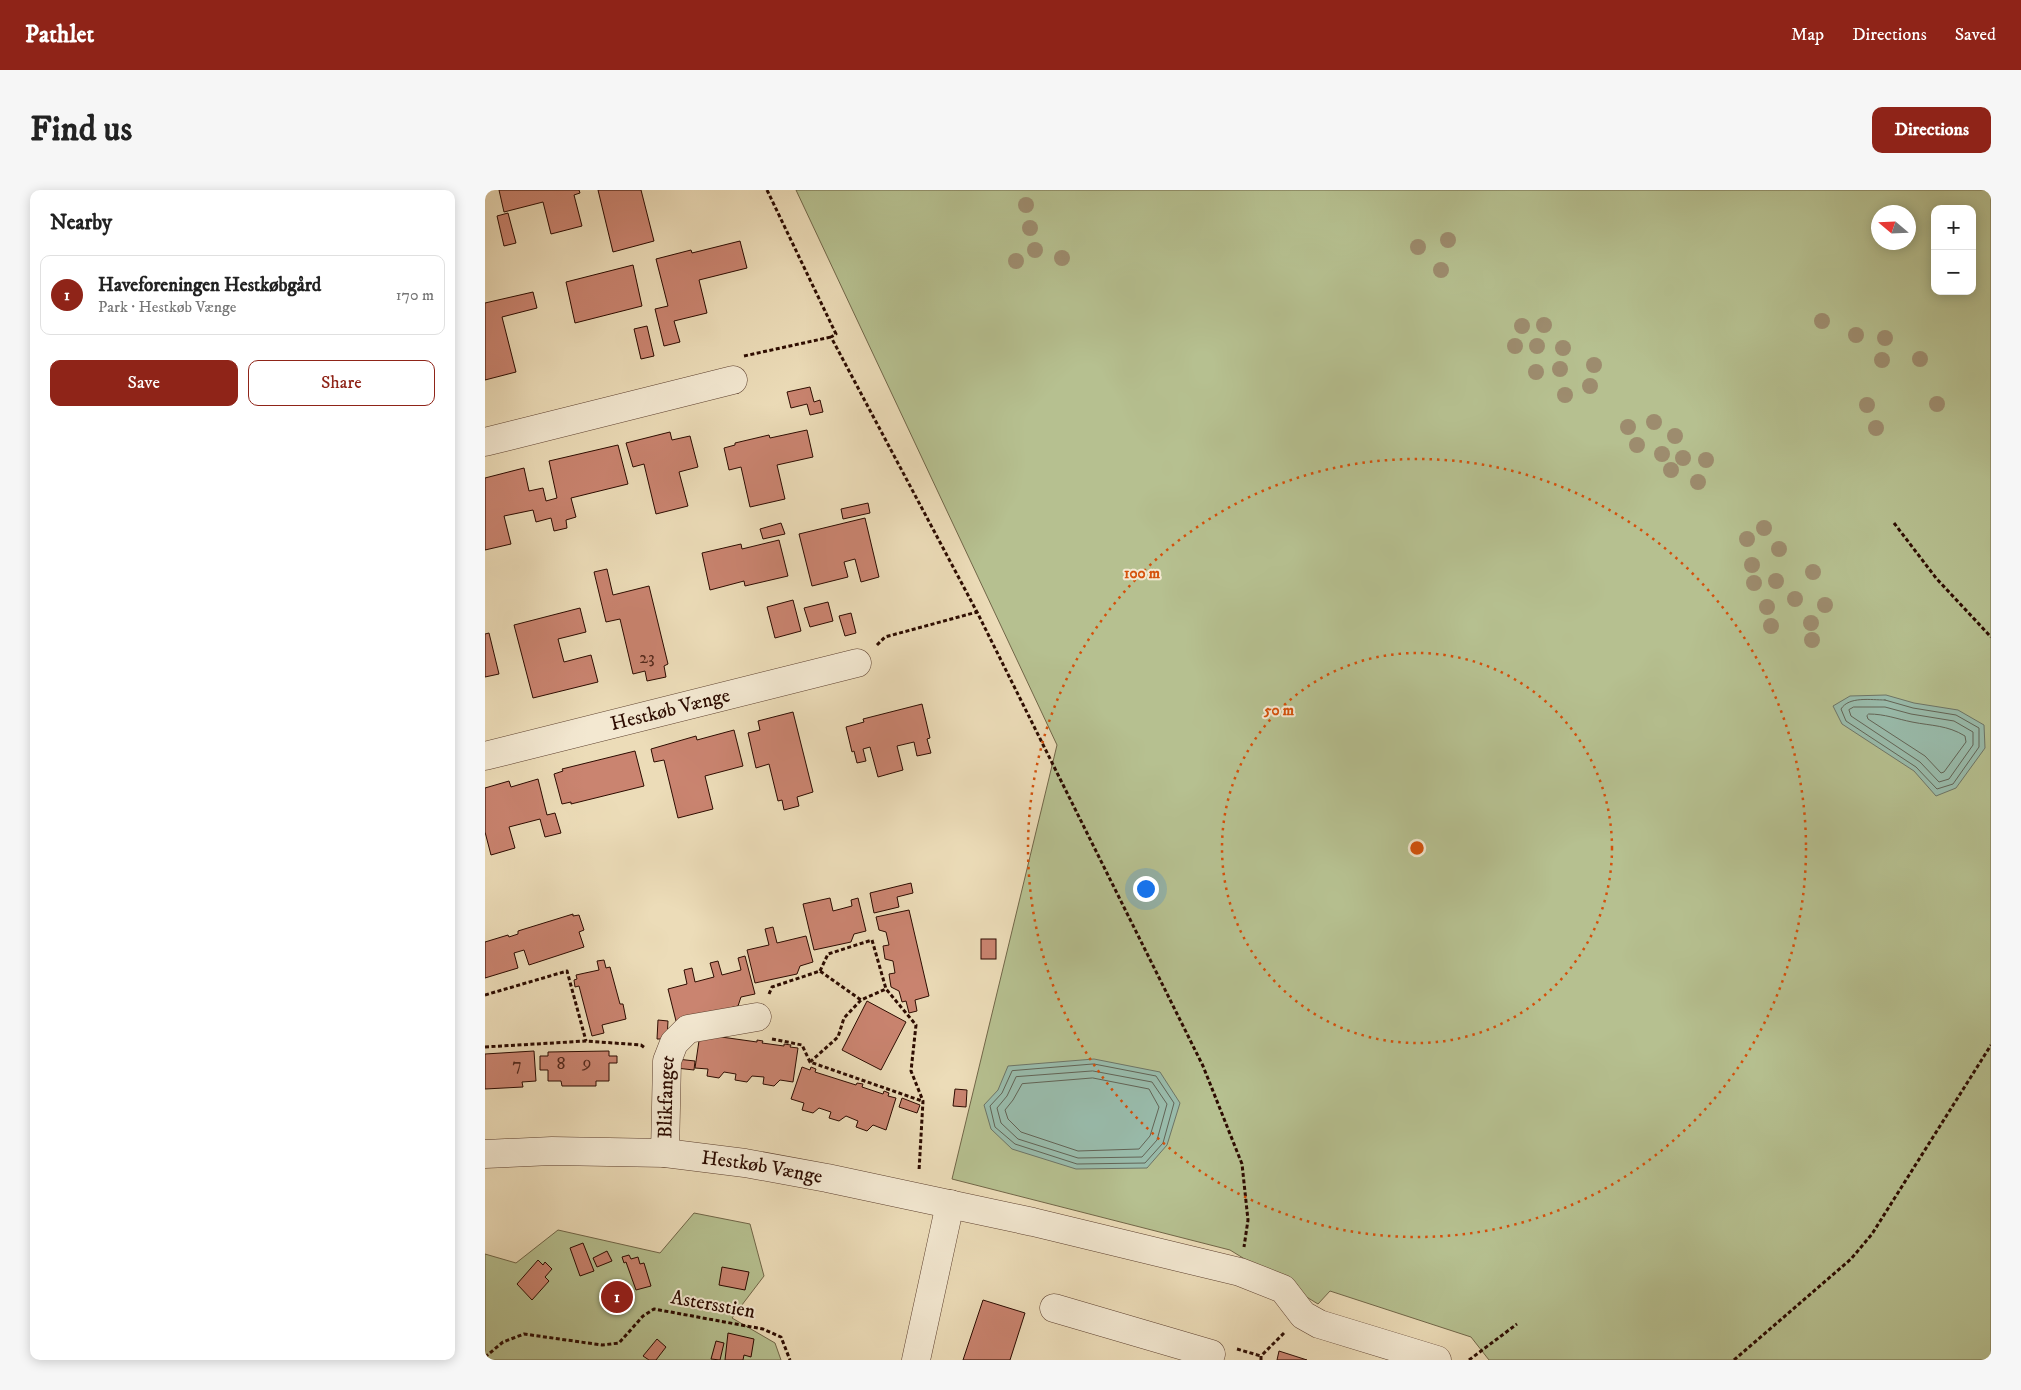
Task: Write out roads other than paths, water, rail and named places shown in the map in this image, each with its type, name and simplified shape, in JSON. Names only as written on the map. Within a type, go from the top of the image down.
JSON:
[{"type":"street","points":[[485,442],[733,380]]},
{"type":"street","name":"Hestkøb Vænge","points":[[485,756],[857,663]]},
{"type":"street","name":"Blikfanget","points":[[665,1153],[667,1061],[674,1043],[688,1029],[757,1017]]},
{"type":"street","name":"Hestkøb Vænge","points":[[485,1154],[552,1151],[665,1153],[745,1162],[950,1204],[1240,1272],[1283,1289],[1303,1315],[1319,1324],[1437,1360]]},
{"type":"street","points":[[915,1360],[950,1204]]},
{"type":"street","points":[[1054,1308],[1211,1354]]},
{"type":"water","points":[[1886,695],[1914,703],[1958,710],[1984,725],[1985,748],[1956,788],[1936,796],[1914,771],[1842,724],[1833,706],[1850,696]]},
{"type":"water","points":[[1094,1059],[1160,1072],[1180,1103],[1167,1145],[1147,1168],[1076,1169],[1012,1149],[991,1129],[984,1105],[998,1090],[1008,1066]]},
{"type":"place","name":"Haveforeningen Hestkøbgård","points":[[617,1297]]}]
